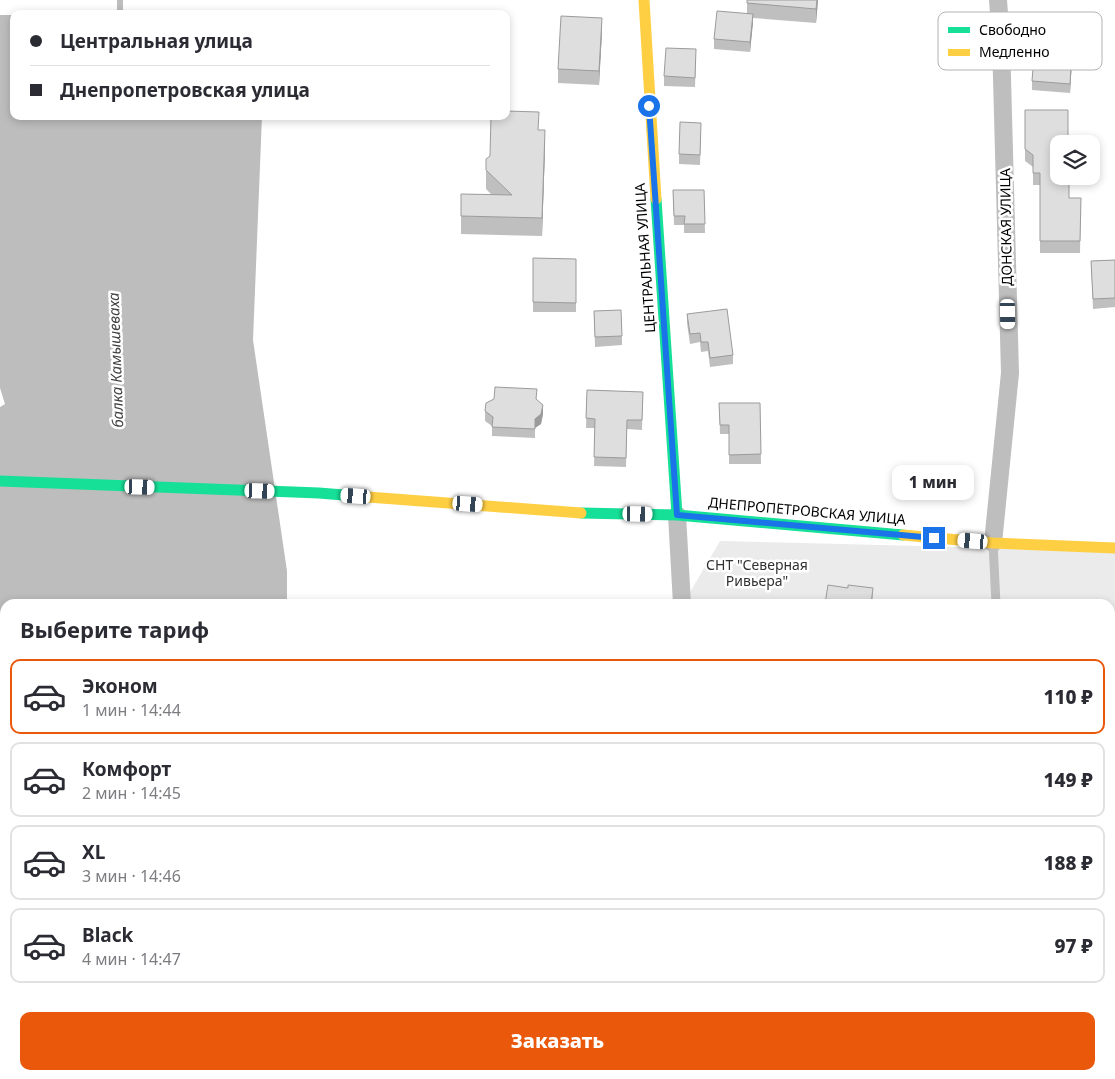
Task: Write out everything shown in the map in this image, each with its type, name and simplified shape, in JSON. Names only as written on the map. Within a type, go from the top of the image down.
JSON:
[{"type":"street","name":"ЦЕНТРАЛЬНАЯ УЛИЦА","points":[[644,0],[648,86],[677,515]]},
{"type":"street","name":"ДОНСКАЯ УЛИЦА","points":[[993,543],[1010,373],[1002,70]]},
{"type":"street","name":"ДНЕПРОПЕТРОВСКАЯ УЛИЦА","points":[[0,481],[320,493],[579,513],[677,515],[993,543],[1115,548]]},
{"type":"street","points":[[677,515],[682,599]]},
{"type":"lane","points":[[993,543],[996,599]]},
{"type":"green space","name":"СНТ \"Северная Ривьера\"","points":[[720,541],[1115,551],[1115,599],[686,599]]},
{"type":"water","points":[[0,15],[10,15],[10,120],[262,120],[253,340],[287,571],[287,599],[0,599],[0,407],[5,404],[0,388]]},
{"type":"building","points":[[747,0],[817,0],[816,9],[747,3]]},
{"type":"building","points":[[717,11],[753,14],[750,42],[714,39]]},
{"type":"building","points":[[561,16],[602,18],[599,71],[558,69]]},
{"type":"building","points":[[666,48],[696,49],[695,78],[664,76]]},
{"type":"building","points":[[1033,70],[1071,70],[1070,84],[1032,81]]},
{"type":"building","points":[[1025,110],[1068,110],[1068,135],[1050,135],[1050,185],[1069,185],[1069,198],[1081,198],[1080,241],[1040,241],[1040,173],[1033,173],[1033,155],[1025,149]]},
{"type":"building","points":[[510,111],[539,112],[538,130],[545,130],[542,218],[461,216],[461,194],[512,195],[486,170],[486,159],[490,156],[491,120],[510,120]]},
{"type":"building","points":[[680,122],[701,123],[700,155],[679,154]]},
{"type":"building","points":[[673,190],[704,190],[705,224],[684,224],[685,216],[674,216]]},
{"type":"building","points":[[533,258],[576,259],[576,303],[533,302]]},
{"type":"building","points":[[1115,260],[1115,298],[1093,299],[1091,261]]},
{"type":"building","points":[[727,309],[733,355],[710,358],[708,342],[701,342],[700,333],[690,334],[687,314]]},
{"type":"building","points":[[621,310],[622,336],[595,337],[594,311]]},
{"type":"building","points":[[495,387],[537,389],[536,399],[543,405],[541,414],[535,419],[535,429],[492,427],[493,417],[485,411],[486,403],[494,399]]},
{"type":"building","points":[[587,390],[643,392],[642,420],[627,420],[626,458],[594,457],[595,419],[586,418]]},
{"type":"building","points":[[719,403],[760,403],[761,454],[729,455],[729,425],[720,425]]},
{"type":"building","points":[[828,585],[848,588],[848,585],[873,588],[872,599],[826,599]]},
{"type":"waterway","name":"балка Камышеваха","points":[[120,0],[120,10]]},
{"type":"traffic: fast","points":[[656,199],[677,515]]},
{"type":"traffic: fast","points":[[0,481],[319,493],[368,497]]},
{"type":"traffic: fast","points":[[581,513],[677,515],[903,535]]},
{"type":"traffic: slow","points":[[644,0],[656,199]]},
{"type":"traffic: slow","points":[[368,497],[581,513]]},
{"type":"traffic: slow","points":[[903,535],[993,543],[1115,548]]},
{"type":"route","points":[[649,106],[677,515],[934,538]]}]
